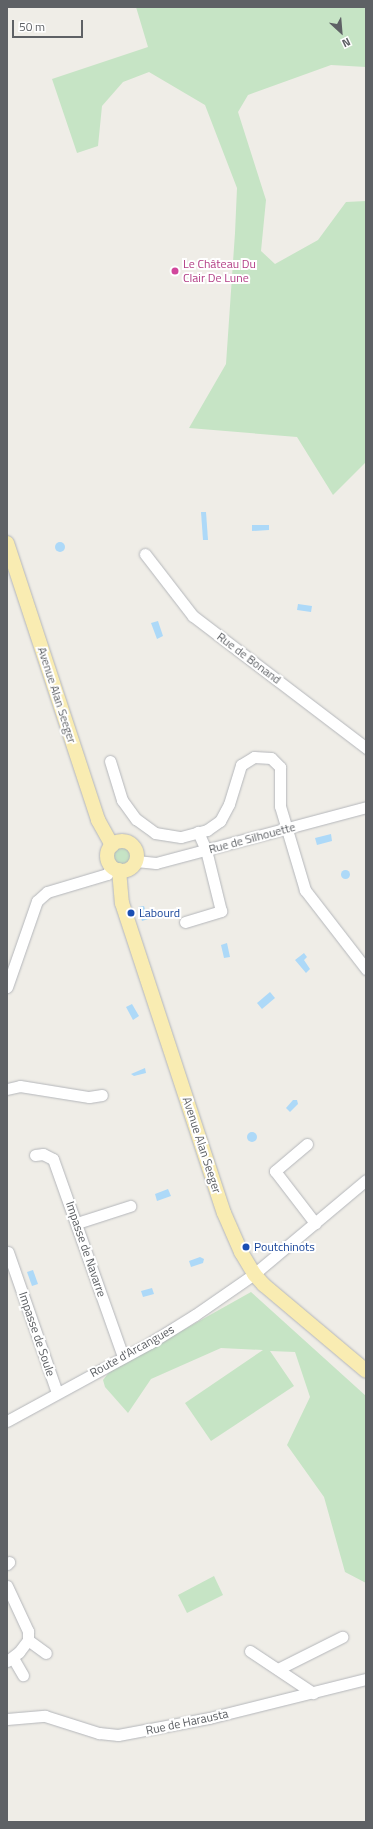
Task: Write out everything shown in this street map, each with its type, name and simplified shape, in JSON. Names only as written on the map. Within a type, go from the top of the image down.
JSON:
[{"type":"main road","name":"Avenue Alan Seeger","points":[[7,544],[98,820],[112,845]]},
{"type":"main road","points":[[121,840],[131,843],[137,851],[136,861],[127,870],[115,868],[108,858],[112,845],[121,840]]},
{"type":"main road","name":"Avenue Alan Seeger","points":[[115,868],[122,903],[224,1213],[254,1274],[366,1371]]},
{"type":"street","name":"Rue de Bonand","points":[[145,554],[193,616],[366,748]]},
{"type":"street","points":[[110,761],[122,800],[136,819],[155,833],[180,837],[198,832],[220,821],[229,804],[241,765],[254,757],[271,758],[280,767],[280,806],[288,828],[305,890],[366,969]]},
{"type":"street","name":"Rue de Silhouette","points":[[136,861],[156,863],[366,807]]},
{"type":"street","points":[[185,922],[221,911],[206,850],[198,832]]},
{"type":"street","points":[[7,987],[37,901],[47,892],[107,874],[115,868]]},
{"type":"street","points":[[7,1089],[20,1086],[89,1097],[102,1095]]},
{"type":"street","points":[[307,1144],[275,1171],[315,1223]]},
{"type":"street","name":"Impasse de Navarre","points":[[35,1155],[43,1154],[53,1159],[123,1356]]},
{"type":"street","name":"Route d'Arcangues","points":[[7,1421],[195,1315],[254,1274],[366,1180]]},
{"type":"street","points":[[77,1223],[130,1206]]},
{"type":"street","name":"Impasse de Soule","points":[[8,1252],[57,1393]]},
{"type":"street","points":[[7,1586],[28,1631],[28,1640],[10,1659],[23,1675]]},
{"type":"street","points":[[278,1669],[342,1637]]},
{"type":"street","points":[[28,1640],[46,1653]]},
{"type":"street","points":[[250,1651],[313,1693]]},
{"type":"street","name":"Rue de Harausta","points":[[7,1719],[45,1716],[99,1733],[118,1735],[209,1718],[366,1680]]},
{"type":"green space","points":[[136,7],[366,7],[366,67],[331,65],[248,95],[238,112],[266,200],[261,251],[275,264],[318,240],[346,202],[366,201],[366,462],[333,495],[297,437],[189,428],[226,364],[235,233],[237,188],[205,105],[149,72],[123,82],[102,106],[98,146],[77,153],[52,79],[148,47]]},
{"type":"green space","points":[[122,844],[130,847],[133,855],[130,863],[122,866],[114,863],[111,855],[114,847]]},
{"type":"green space","points":[[251,1292],[366,1396],[366,1583],[345,1572],[324,1497],[287,1445],[310,1397],[295,1352],[270,1351],[294,1386],[211,1441],[185,1403],[263,1350],[221,1348],[151,1379],[128,1413],[105,1387],[103,1380],[110,1371]]},
{"type":"green space","points":[[214,1576],[223,1595],[187,1613],[178,1595]]},
{"type":"water","points":[[201,512],[206,512],[208,540],[203,540]]},
{"type":"water","points":[[252,525],[269,525],[269,530],[252,531]]},
{"type":"water","points":[[58,542],[62,542],[64,543],[64,551],[58,552],[55,549],[55,545]]},
{"type":"water","points":[[298,604],[312,606],[311,612],[297,610]]},
{"type":"water","points":[[158,621],[163,636],[157,639],[151,623]]},
{"type":"water","points":[[331,834],[332,841],[317,845],[315,838]]},
{"type":"water","points":[[343,870],[347,870],[349,874],[347,878],[343,878],[341,876],[341,872]]},
{"type":"water","points":[[144,906],[148,919],[142,921],[138,907]]},
{"type":"water","points":[[227,943],[230,957],[224,958],[221,945]]},
{"type":"water","points":[[304,953],[307,957],[304,960],[310,969],[306,973],[295,960]]},
{"type":"water","points":[[270,992],[275,998],[262,1009],[257,1003]]},
{"type":"water","points":[[132,1004],[139,1016],[133,1020],[126,1007]]},
{"type":"water","points":[[145,1068],[146,1073],[134,1076],[131,1074]]},
{"type":"water","points":[[293,1100],[297,1100],[298,1104],[290,1112],[286,1108]]},
{"type":"water","points":[[250,1132],[254,1132],[257,1137],[254,1142],[250,1142],[247,1139],[247,1135]]},
{"type":"water","points":[[168,1189],[171,1196],[157,1201],[155,1194]]},
{"type":"water","points":[[200,1257],[204,1259],[203,1263],[191,1267],[189,1261]]},
{"type":"water","points":[[33,1270],[38,1284],[32,1286],[27,1272]]},
{"type":"water","points":[[152,1288],[154,1294],[143,1297],[141,1291]]},
{"type":"place","name":"Le Château Du Clair De Lune","points":[[175,271]]},
{"type":"place","name":"Labourd","points":[[131,913]]},
{"type":"place","name":"Poutchinots","points":[[246,1247]]}]
